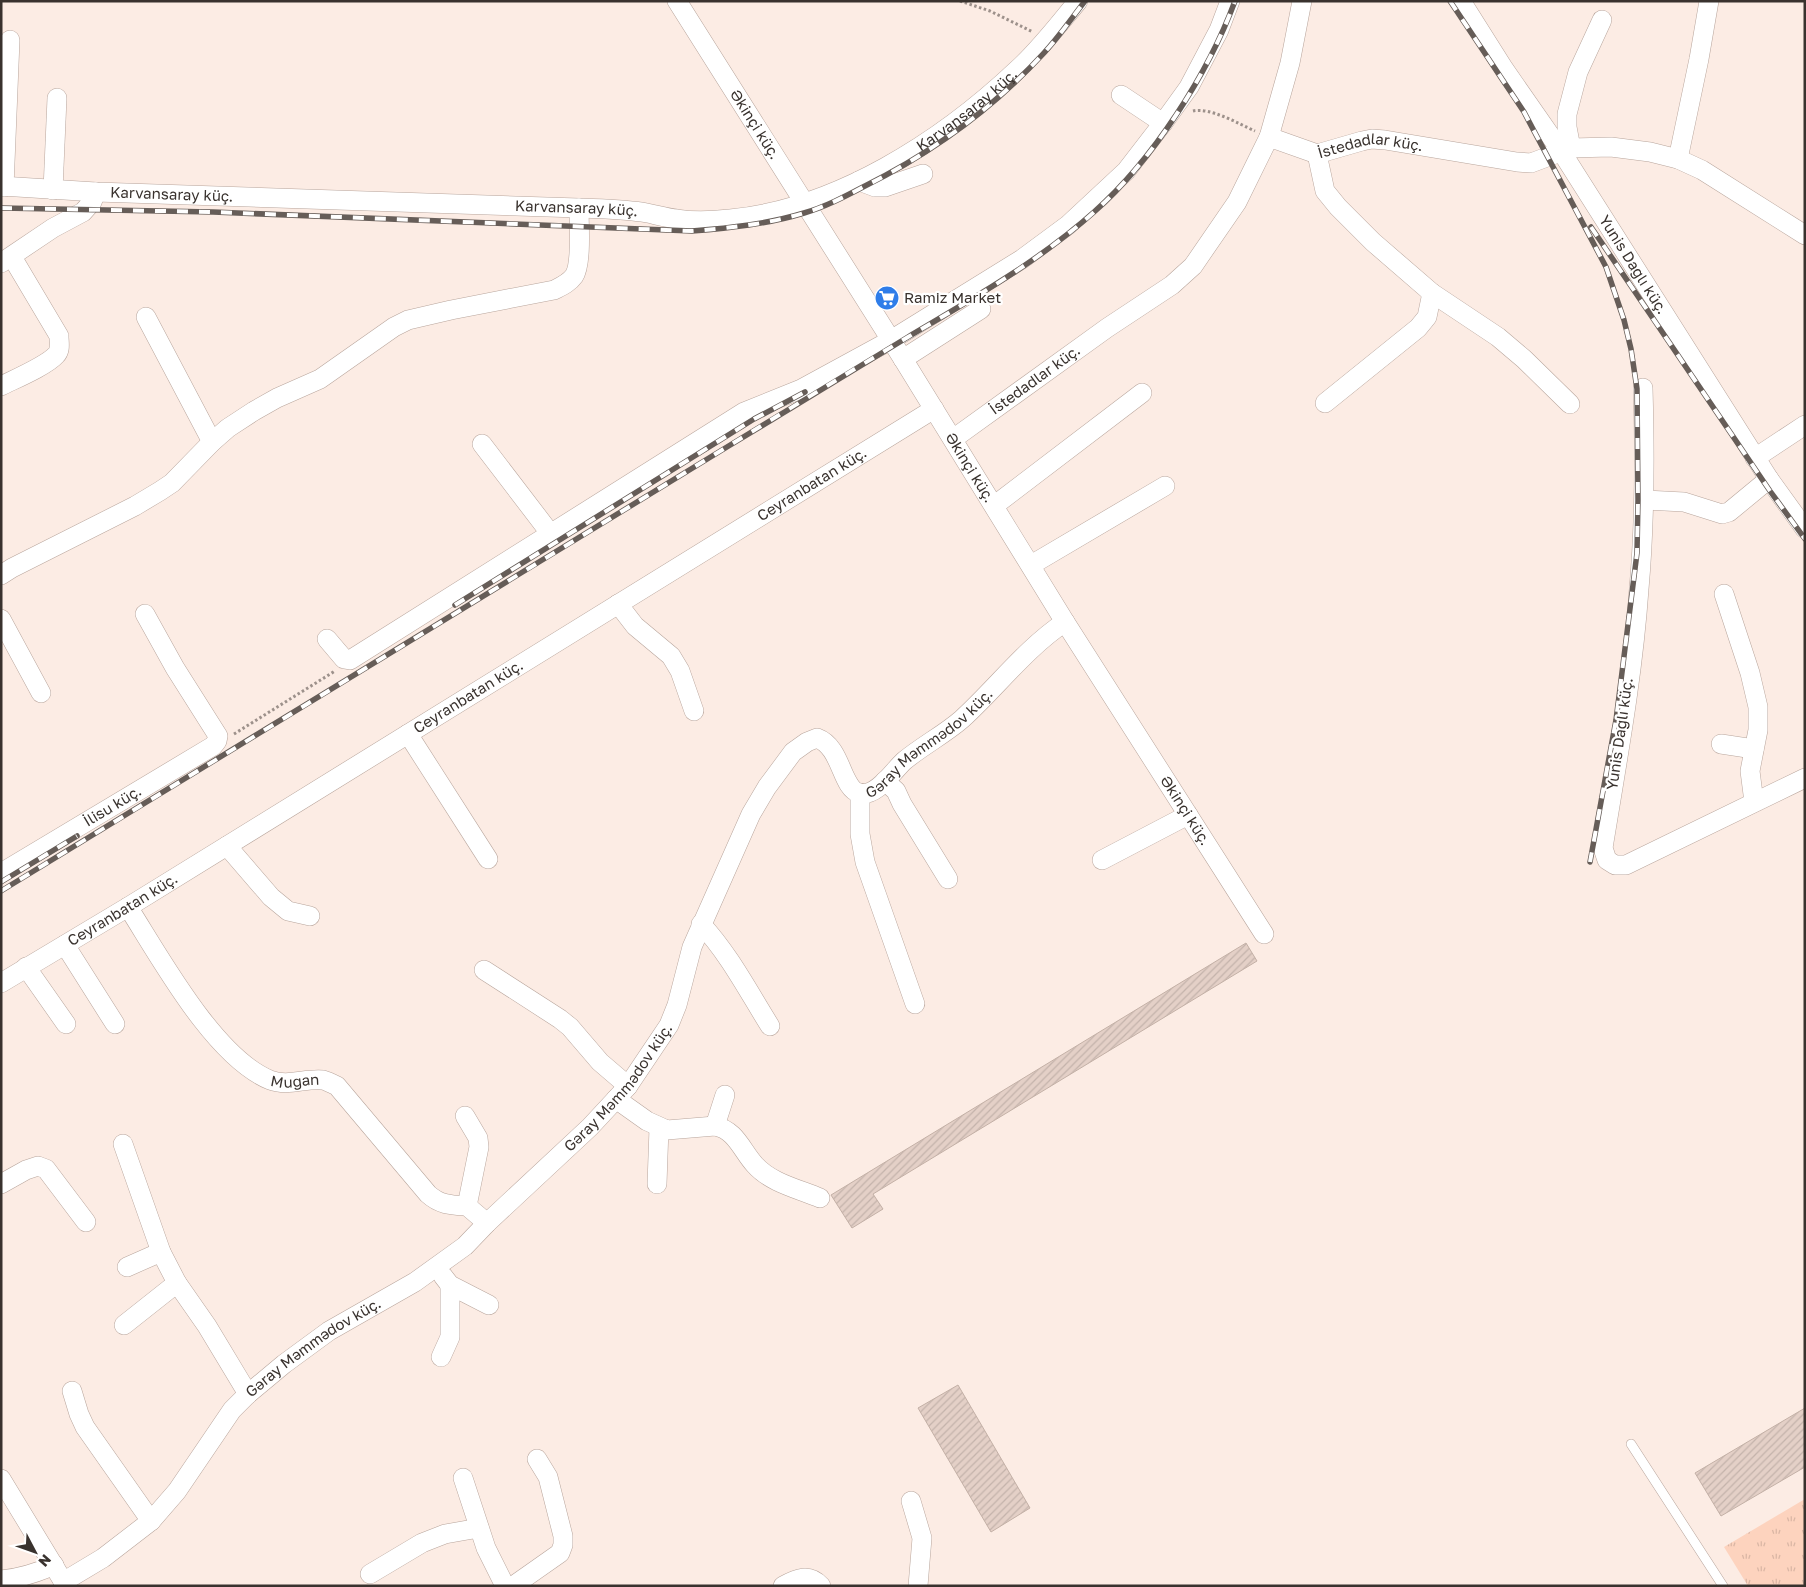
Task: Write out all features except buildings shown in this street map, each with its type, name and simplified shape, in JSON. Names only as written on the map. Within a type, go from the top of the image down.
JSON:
[{"type":"street","name":"Əkinçi küç.","points":[[677,1],[995,505],[1065,622],[1264,934]]},
{"type":"street","name":"Karvansaray küç.","points":[[2,186],[96,192],[626,210],[694,221],[729,220],[754,216],[805,203],[858,181],[899,160],[952,124],[1018,70],[1078,1]]},
{"type":"street","points":[[327,639],[344,659],[350,660],[744,412],[801,389],[891,340],[1022,259],[1068,226],[1126,171],[1189,87],[1219,30],[1230,1]]},
{"type":"street","points":[[1269,137],[1290,62],[1302,1]]},
{"type":"street","name":"Yunis Dağlı küç.","points":[[1461,1],[1504,69],[1566,149],[1769,479],[1805,528]]},
{"type":"street","points":[[1678,159],[1709,1]]},
{"type":"street","points":[[1566,149],[1566,114],[1578,72],[1602,20]]},
{"type":"street","points":[[2,186],[10,40]]},
{"type":"street","points":[[1121,95],[1163,124]]},
{"type":"street","points":[[53,190],[57,98]]},
{"type":"street","name":"İstedadlar küç.","points":[[953,439],[1107,328],[1172,285],[1193,266],[1237,202],[1269,137],[1317,154],[1372,139],[1531,163],[1566,149],[1611,147],[1650,152],[1678,159],[1702,170],[1805,235]]},
{"type":"street","points":[[1317,154],[1325,191],[1373,242],[1432,292],[1498,337],[1524,359],[1570,404]]},
{"type":"street","points":[[858,181],[875,187],[885,187],[923,174]]},
{"type":"street","points":[[1,386],[47,362],[57,354],[60,347],[59,336],[6,260],[53,228],[82,212],[92,202],[96,192]]},
{"type":"street","points":[[1,575],[135,506],[160,491],[172,483],[212,442],[254,411],[277,398],[320,379],[376,338],[408,320],[554,290],[565,285],[574,277],[578,267],[579,208]]},
{"type":"street","points":[[1325,403],[1418,328],[1427,317],[1432,292]]},
{"type":"street","points":[[903,359],[981,309]]},
{"type":"street","points":[[146,317],[212,442]]},
{"type":"street","name":"Yunis Dağlı küç.","points":[[1643,388],[1645,500],[1639,591],[1628,684],[1603,848],[1607,860],[1615,864],[1626,865],[1805,778]]},
{"type":"street","points":[[995,505],[1142,393]]},
{"type":"street","name":"Ceyranbatan küç.","points":[[1,983],[128,908],[934,410]]},
{"type":"street","points":[[1756,458],[1805,425]]},
{"type":"street","points":[[482,444],[550,534]]},
{"type":"street","points":[[1645,500],[1684,502],[1722,514],[1729,512],[1769,479]]},
{"type":"street","points":[[1030,565],[1165,486]]},
{"type":"street","points":[[1724,594],[1750,673],[1758,707],[1758,730],[1750,772],[1754,802]]},
{"type":"street","points":[[618,604],[635,626],[671,656],[680,671],[694,711]]},
{"type":"street","points":[[145,614],[174,668],[218,738]]},
{"type":"street","points":[[1,619],[41,693]]},
{"type":"street","name":"Gəray Məmmədov küç.","points":[[64,1584],[104,1558],[151,1521],[177,1491],[232,1410],[248,1394],[284,1364],[330,1331],[415,1282],[466,1246],[487,1223],[590,1127],[622,1092],[668,1025],[677,1005],[692,947],[701,924],[751,814],[767,787],[793,752],[807,742],[817,738],[825,741],[832,749],[853,790],[860,794],[870,793],[885,781],[899,765],[961,720],[1039,643],[1065,622]]},
{"type":"street","points":[[408,734],[488,859]]},
{"type":"street","name":"İlisu küç.","points":[[1,873],[213,746],[218,738]]},
{"type":"street","points":[[1720,744],[1754,749]]},
{"type":"street","points":[[885,781],[896,791],[948,879]]},
{"type":"street","points":[[860,794],[860,834],[866,862],[915,1004]]},
{"type":"street","points":[[1102,860],[1188,816]]},
{"type":"street","points":[[227,846],[271,897],[288,911],[310,916]]},
{"type":"street","name":"Muğan","points":[[128,908],[197,1014],[213,1034],[242,1062],[270,1080],[285,1084],[324,1080],[337,1086],[435,1201],[446,1205],[467,1206]]},
{"type":"street","points":[[701,924],[723,950],[770,1026]]},
{"type":"street","points":[[65,945],[115,1024]]},
{"type":"street","points":[[26,967],[66,1024]]},
{"type":"street","points":[[484,970],[570,1027],[647,1121],[667,1130],[715,1126],[723,1128],[732,1133],[755,1165],[765,1174],[820,1198]]},
{"type":"street","points":[[715,1126],[724,1095]]},
{"type":"street","points":[[465,1116],[478,1138],[467,1206],[487,1223]]},
{"type":"street","points":[[657,1184],[659,1128]]},
{"type":"street","points":[[123,1144],[161,1252],[177,1283],[207,1326],[248,1394]]},
{"type":"street","points":[[1,1184],[26,1170],[38,1166],[46,1169],[86,1222]]},
{"type":"street","points":[[127,1267],[161,1252]]},
{"type":"street","points":[[436,1268],[450,1284],[489,1305]]},
{"type":"street","points":[[124,1325],[177,1283]]},
{"type":"street","points":[[442,1357],[450,1337],[450,1284]]},
{"type":"street","points":[[72,1391],[79,1414],[86,1427],[151,1521]]},
{"type":"street","points":[[513,1586],[560,1553],[563,1545],[563,1536],[548,1477],[538,1459]]},
{"type":"street","points":[[463,1478],[486,1548],[505,1586]]},
{"type":"street","points":[[1,1479],[64,1584]]},
{"type":"street","points":[[910,1501],[919,1523],[922,1538],[918,1586]]},
{"type":"street","points":[[370,1574],[422,1543],[445,1534],[479,1528]]},
{"type":"street","points":[[1,1580],[37,1573],[54,1565]]},
{"type":"street","points":[[783,1586],[800,1577],[814,1578],[821,1586]]},
{"type":"lane","points":[[1632,1444],[1723,1586]]},
{"type":"path","points":[[960,1],[990,11],[1047,38]]},
{"type":"path","points":[[1187,116],[1194,110],[1201,110],[1269,137]]},
{"type":"path","points":[[218,738],[235,733],[350,660]]},
{"type":"green space","points":[[1805,1499],[1805,1586],[1748,1586],[1724,1547]]},
{"type":"railway","points":[[1,208],[213,212],[692,231],[763,223],[804,213],[834,202],[888,174],[936,145],[981,112],[1023,75],[1054,42],[1085,1]]},
{"type":"railway","points":[[1,891],[1027,264],[1094,212],[1116,191],[1157,142],[1194,86],[1224,29],[1235,1]]},
{"type":"railway","points":[[1450,1],[1524,112],[1606,267],[1624,320],[1631,349],[1637,389],[1637,553],[1616,720],[1590,862]]},
{"type":"railway","points":[[1591,227],[1770,491],[1805,539]]},
{"type":"railway","points":[[455,605],[754,419],[805,392]]},
{"type":"railway","points":[[1,882],[77,836]]},
{"type":"place","name":"Ramiz Market","points":[[887,298]]}]
